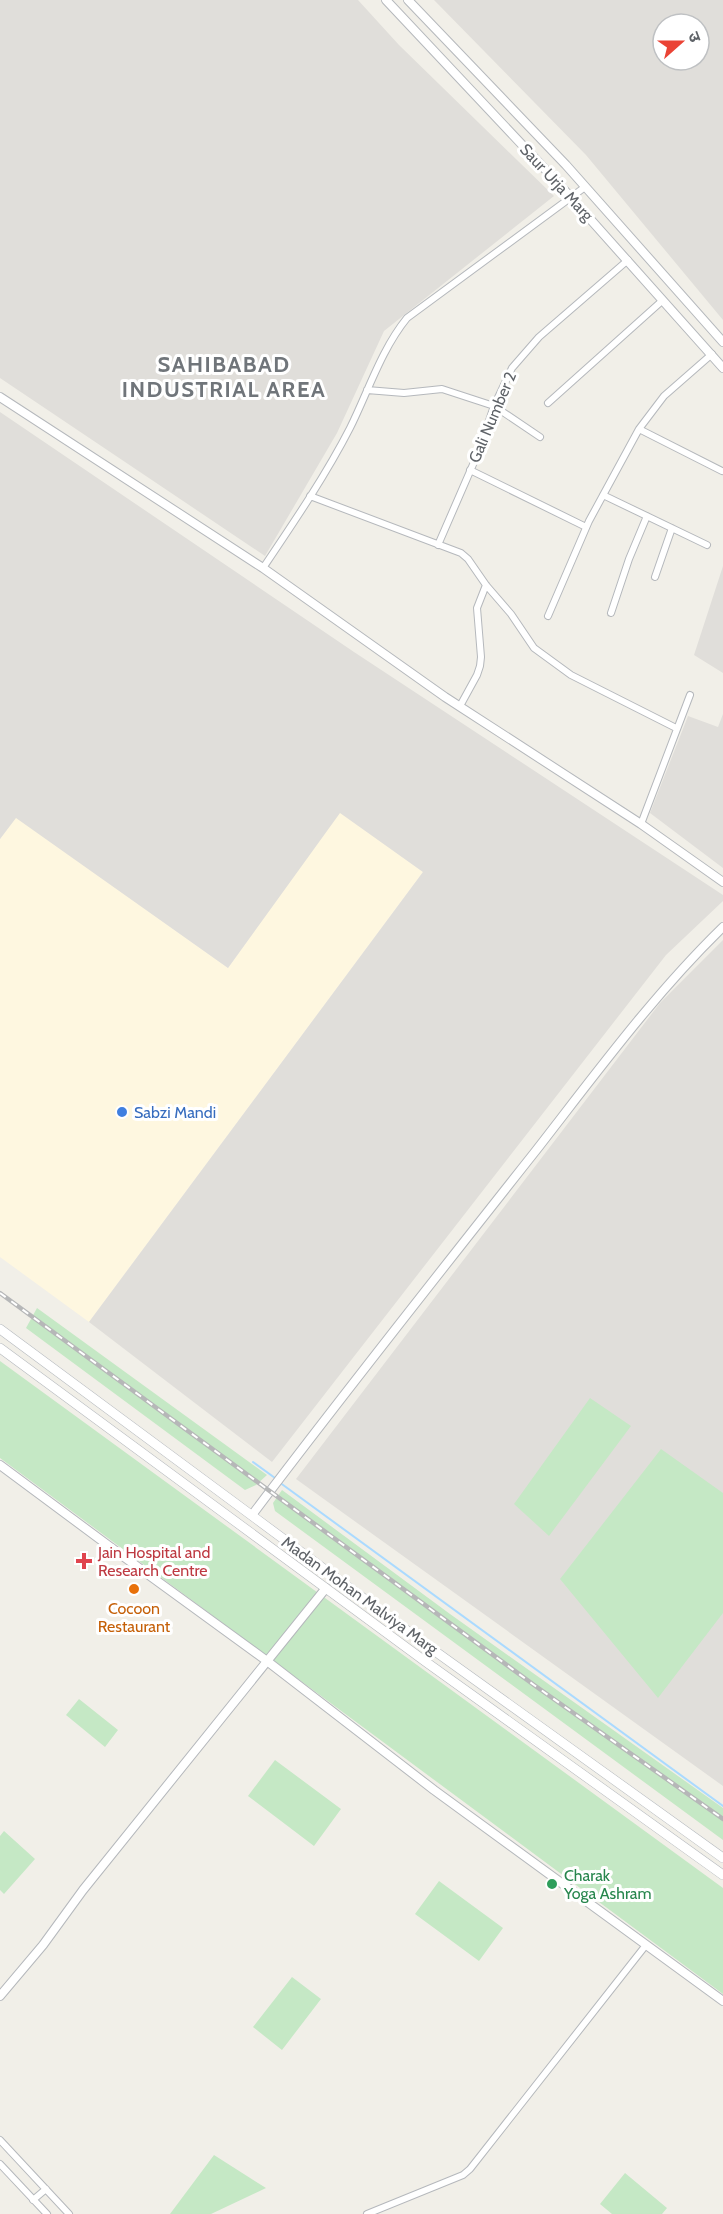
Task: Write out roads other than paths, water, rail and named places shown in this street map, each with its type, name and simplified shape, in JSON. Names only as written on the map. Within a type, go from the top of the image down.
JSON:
[{"type":"main road","name":"Madan Mohan Malviya Marg","points":[[0,1329],[442,1656],[723,1858]]},
{"type":"main road","name":"Madan Mohan Malviya Marg","points":[[0,1348],[326,1588],[723,1875]]},
{"type":"street","name":"Saur Urja Marg","points":[[386,0],[628,260],[723,368]]},
{"type":"street","name":"Saur Urja Marg","points":[[408,0],[585,187],[723,342]]},
{"type":"street","points":[[263,568],[350,429],[367,390],[407,318],[585,187]]},
{"type":"street","name":"Gali Number 2","points":[[438,545],[494,406],[512,368],[520,357],[561,318],[628,260]]},
{"type":"street","points":[[548,403],[663,300]]},
{"type":"street","points":[[548,616],[586,527],[639,429],[664,396],[712,354]]},
{"type":"street","points":[[367,390],[404,393],[442,389],[494,406],[540,437]]},
{"type":"street","points":[[0,397],[263,568],[460,706],[641,824],[723,882]]},
{"type":"street","points":[[639,429],[722,471]]},
{"type":"street","points":[[470,470],[586,527]]},
{"type":"street","points":[[603,495],[706,545]]},
{"type":"street","points":[[310,496],[461,553],[511,614],[534,648],[571,675],[676,728]]},
{"type":"street","points":[[611,613],[647,516]]},
{"type":"street","points":[[655,577],[672,528]]},
{"type":"street","points":[[460,706],[480,666],[481,642],[477,608],[486,585]]},
{"type":"street","points":[[641,824],[690,695]]},
{"type":"street","points":[[252,1515],[631,1030],[695,954],[723,927]]},
{"type":"street","points":[[0,1465],[267,1661],[406,1770],[723,2001]]},
{"type":"street","points":[[0,1996],[326,1588]]},
{"type":"street","points":[[367,2214],[462,2175],[470,2169],[646,1946]]},
{"type":"street","points":[[0,2140],[69,2214]]},
{"type":"street","points":[[0,2164],[47,2214]]},
{"type":"street","points":[[33,2200],[46,2189]]},
{"type":"waterway","points":[[253,1462],[275,1478]]},
{"type":"waterway","points":[[279,1482],[723,1806]]},
{"type":"railway","points":[[0,1293],[534,1685],[723,1819]]},
{"type":"place","name":"Sabzi Mandi","points":[[122,1112]]},
{"type":"place","name":"Jain Hospital and Research Centre","points":[[84,1561]]},
{"type":"place","name":"Cocoon Restaurant","points":[[134,1589]]},
{"type":"place","name":"Charak Yoga Ashram","points":[[552,1884]]},
{"type":"district","name":"SAHIBABAD INDUSTRIAL AREA","points":[[224,376]]}]
